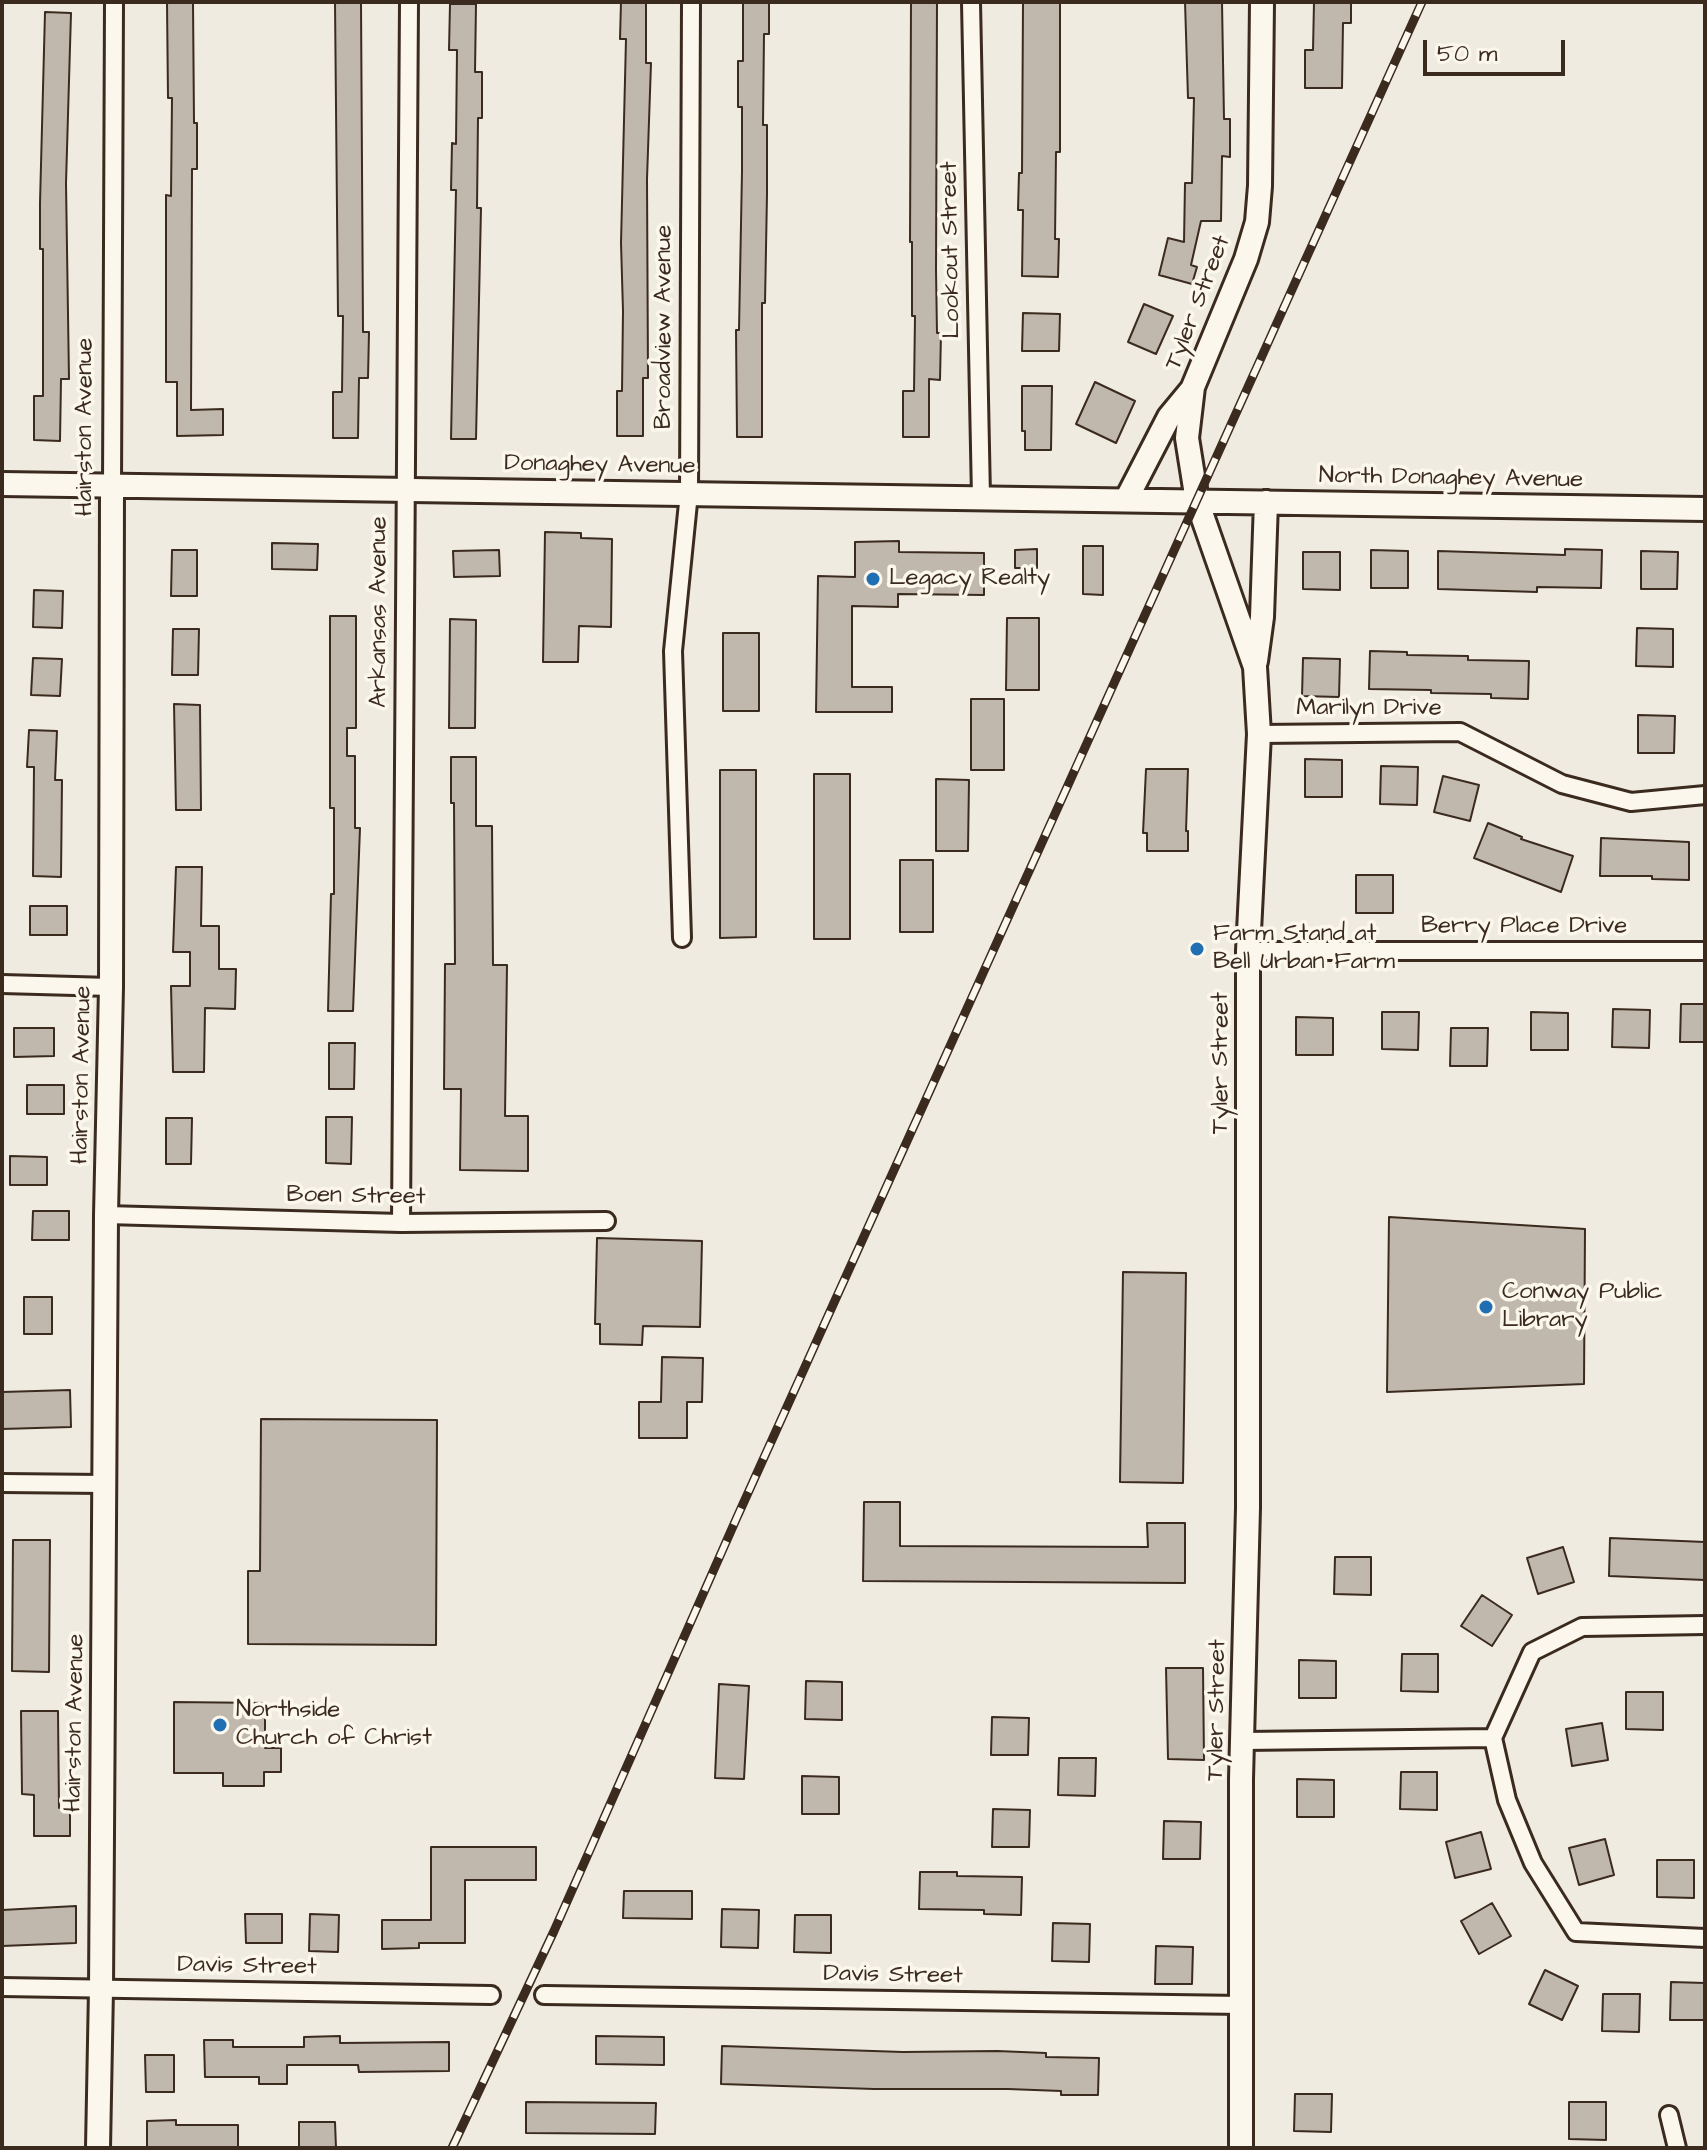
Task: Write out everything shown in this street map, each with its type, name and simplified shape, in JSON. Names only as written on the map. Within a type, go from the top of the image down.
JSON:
[{"type":"street","name":"Hairston Avenue","points":[[98,2148],[106,1215],[111,987],[114,2]]},
{"type":"street","name":"Arkansas Avenue","points":[[401,1223],[409,2]]},
{"type":"street","name":"Broadview Avenue","points":[[682,938],[673,651],[689,493],[691,2]]},
{"type":"street","name":"Lookout Street","points":[[971,2],[981,497]]},
{"type":"street","name":"Tyler Street","points":[[1241,2148],[1248,1508],[1248,951],[1259,734],[1255,667],[1197,501],[1187,438],[1193,387],[1246,259],[1257,222],[1262,2]]},
{"type":"street","points":[[1126,500],[1169,417],[1193,387]]},
{"type":"street","name":"Donaghey Avenue","points":[[2,484],[1197,501]]},
{"type":"street","name":"North Donaghey Avenue","points":[[1197,501],[1705,509]]},
{"type":"street","points":[[1255,667],[1262,617],[1266,502]]},
{"type":"street","name":"Marilyn Drive","points":[[1259,734],[1460,732],[1562,784],[1631,802],[1705,795]]},
{"type":"street","name":"Berry Place Drive","points":[[1248,951],[1705,951]]},
{"type":"street","points":[[2,984],[111,987]]},
{"type":"street","name":"Boen Street","points":[[106,1215],[401,1223],[606,1221]]},
{"type":"street","points":[[2,1483],[104,1484]]},
{"type":"street","points":[[1705,1625],[1582,1627],[1532,1652],[1493,1738],[1507,1800],[1533,1863],[1576,1932],[1705,1938]]},
{"type":"street","points":[[1244,1741],[1493,1738]]},
{"type":"street","name":"Davis Street","points":[[2,1987],[491,1995]]},
{"type":"street","name":"Davis Street","points":[[544,1995],[1242,2005]]},
{"type":"street","points":[[1669,2115],[1677,2148]]},
{"type":"building","points":[[167,2],[193,2],[197,169],[192,169],[191,410],[223,409],[223,435],[177,436],[177,382],[166,382],[166,195],[171,196],[172,98],[168,98]]},
{"type":"building","points":[[335,2],[361,2],[363,332],[369,332],[368,378],[359,378],[358,438],[333,438],[333,392],[342,392],[343,316],[338,316]]},
{"type":"building","points":[[621,2],[646,2],[646,63],[651,63],[647,179],[648,378],[643,378],[643,436],[617,436],[617,391],[622,391],[621,243],[626,39],[620,39]]},
{"type":"building","points":[[743,2],[769,2],[769,34],[764,34],[763,125],[767,125],[767,194],[765,303],[762,303],[762,437],[737,437],[736,330],[739,330],[742,171],[738,61],[743,61]]},
{"type":"building","points":[[911,2],[937,2],[936,270],[937,333],[941,333],[940,380],[929,379],[929,437],[903,437],[903,391],[914,391],[915,316],[912,316],[910,242]]},
{"type":"building","points":[[1023,2],[1060,2],[1060,152],[1056,152],[1055,239],[1059,239],[1058,277],[1022,276],[1023,210],[1018,210],[1019,173],[1022,173]]},
{"type":"building","points":[[1185,2],[1222,2],[1224,119],[1230,119],[1230,157],[1222,156],[1221,221],[1201,221],[1191,265],[1197,267],[1192,284],[1159,275],[1168,238],[1184,242],[1185,183],[1192,183],[1194,98],[1188,98]]},
{"type":"building","points":[[1314,2],[1351,2],[1351,23],[1343,23],[1342,88],[1305,88],[1305,50],[1313,50]]},
{"type":"building","points":[[450,4],[476,4],[475,72],[482,72],[482,118],[478,118],[477,208],[481,208],[476,439],[451,439],[456,190],[451,190],[452,143],[456,144],[457,50],[449,50]]},
{"type":"building","points":[[45,12],[71,13],[66,183],[69,379],[61,379],[60,441],[34,440],[34,396],[43,396],[40,203]]},
{"type":"building","points":[[1144,304],[1173,316],[1156,354],[1128,342]]},
{"type":"building","points":[[1023,313],[1060,314],[1059,351],[1022,351]]},
{"type":"building","points":[[1095,382],[1135,401],[1116,443],[1076,424]]},
{"type":"building","points":[[1022,386],[1052,386],[1051,450],[1025,450]]},
{"type":"building","points":[[545,532],[581,533],[581,538],[612,539],[611,627],[579,626],[578,662],[543,662]]},
{"type":"building","points":[[899,541],[899,552],[984,553],[984,595],[898,594],[898,607],[852,606],[852,687],[892,687],[892,712],[816,712],[818,576],[855,577],[855,542]]},
{"type":"building","points":[[272,543],[318,544],[317,570],[272,569]]},
{"type":"building","points":[[1083,546],[1103,546],[1103,595],[1083,594]]},
{"type":"building","points":[[1037,549],[1037,568],[1015,568],[1015,550]]},
{"type":"building","points":[[1565,549],[1602,550],[1601,588],[1537,587],[1537,592],[1438,589],[1438,551],[1565,555]]},
{"type":"building","points":[[172,550],[197,550],[197,596],[171,596]]},
{"type":"building","points":[[499,550],[500,576],[454,577],[453,551]]},
{"type":"building","points":[[1371,550],[1408,551],[1408,588],[1371,588]]},
{"type":"building","points":[[1641,551],[1678,552],[1677,589],[1641,589]]},
{"type":"building","points":[[1303,552],[1340,552],[1340,590],[1303,589]]},
{"type":"building","points":[[34,590],[63,591],[62,628],[33,627]]},
{"type":"building","points":[[330,616],[356,616],[356,728],[347,728],[347,756],[355,756],[355,828],[360,828],[353,1011],[328,1011],[331,894],[334,894],[334,808],[330,808]]},
{"type":"building","points":[[1007,618],[1039,618],[1039,690],[1006,690]]},
{"type":"building","points":[[450,619],[476,620],[475,728],[449,728]]},
{"type":"building","points":[[1637,628],[1673,629],[1673,667],[1636,666]]},
{"type":"building","points":[[173,629],[199,629],[198,675],[172,675]]},
{"type":"building","points":[[723,633],[759,633],[759,711],[723,711]]},
{"type":"building","points":[[1370,651],[1468,656],[1468,660],[1529,661],[1528,699],[1491,698],[1491,694],[1431,693],[1431,690],[1369,689]]},
{"type":"building","points":[[33,658],[62,659],[60,696],[31,695]]},
{"type":"building","points":[[1303,658],[1340,659],[1339,697],[1302,696]]},
{"type":"building","points":[[971,699],[1004,699],[1004,770],[971,770]]},
{"type":"building","points":[[174,704],[200,705],[201,810],[176,810]]},
{"type":"building","points":[[1638,715],[1675,716],[1674,753],[1638,753]]},
{"type":"building","points":[[29,730],[57,731],[55,780],[62,780],[61,877],[33,876],[34,767],[27,767]]},
{"type":"building","points":[[451,757],[476,757],[476,826],[492,826],[493,965],[507,965],[505,1116],[528,1116],[528,1171],[460,1170],[461,1089],[444,1089],[445,964],[455,964]]},
{"type":"building","points":[[1305,759],[1342,760],[1342,797],[1305,797]]},
{"type":"building","points":[[1381,766],[1418,767],[1417,805],[1380,804]]},
{"type":"building","points":[[1146,769],[1188,769],[1188,851],[1147,851],[1147,833],[1143,833]]},
{"type":"building","points":[[720,770],[756,770],[756,937],[720,938]]},
{"type":"building","points":[[814,774],[850,774],[850,939],[814,939]]},
{"type":"building","points":[[1443,776],[1479,785],[1470,821],[1434,812]]},
{"type":"building","points":[[936,779],[969,780],[968,851],[936,851]]},
{"type":"building","points":[[1488,823],[1521,839],[1573,856],[1561,892],[1474,858]]},
{"type":"building","points":[[1601,838],[1689,842],[1689,880],[1600,876]]},
{"type":"building","points":[[900,860],[933,860],[933,932],[900,932]]},
{"type":"building","points":[[176,867],[202,867],[201,926],[219,926],[219,969],[236,969],[235,1009],[205,1008],[204,1072],[173,1072],[171,986],[190,986],[190,952],[173,952]]},
{"type":"building","points":[[1356,875],[1393,875],[1393,913],[1356,913]]},
{"type":"building","points":[[30,906],[67,906],[67,935],[30,935]]},
{"type":"building","points":[[1681,1004],[1705,1004],[1705,1042],[1680,1042]]},
{"type":"building","points":[[1613,1009],[1650,1010],[1649,1048],[1612,1047]]},
{"type":"building","points":[[1382,1012],[1419,1012],[1418,1050],[1382,1049]]},
{"type":"building","points":[[1531,1012],[1568,1013],[1568,1050],[1531,1050]]},
{"type":"building","points":[[1296,1017],[1333,1018],[1333,1055],[1296,1055]]},
{"type":"building","points":[[14,1028],[54,1028],[54,1056],[14,1057]]},
{"type":"building","points":[[1451,1028],[1488,1028],[1487,1066],[1450,1066]]},
{"type":"building","points":[[329,1043],[355,1043],[354,1089],[329,1089]]},
{"type":"building","points":[[27,1085],[64,1085],[64,1114],[27,1114]]},
{"type":"building","points":[[326,1117],[352,1117],[351,1164],[326,1163]]},
{"type":"building","points":[[166,1118],[192,1118],[191,1164],[166,1164]]},
{"type":"building","points":[[10,1156],[47,1157],[47,1185],[10,1185]]},
{"type":"building","points":[[33,1211],[69,1211],[69,1240],[32,1240]]},
{"type":"building","name":"Conway Public Library","points":[[1389,1217],[1585,1229],[1584,1384],[1387,1392]]},
{"type":"building","points":[[597,1238],[702,1241],[700,1327],[643,1326],[642,1345],[600,1344],[600,1324],[595,1324]]},
{"type":"building","points":[[1123,1272],[1186,1273],[1183,1483],[1120,1482]]},
{"type":"building","points":[[24,1297],[52,1297],[52,1334],[24,1334]]},
{"type":"building","points":[[662,1357],[703,1358],[702,1402],[687,1402],[687,1438],[639,1438],[639,1402],[661,1402]]},
{"type":"building","points":[[70,1390],[71,1427],[2,1429],[2,1392]]},
{"type":"building","points":[[261,1419],[437,1420],[436,1645],[248,1644],[248,1571],[260,1571]]},
{"type":"building","points":[[864,1502],[900,1502],[900,1546],[1148,1547],[1147,1523],[1185,1523],[1185,1583],[863,1581]]},
{"type":"building","points":[[1610,1538],[1705,1542],[1705,1580],[1609,1576]]},
{"type":"building","points":[[13,1540],[50,1540],[49,1672],[12,1671]]},
{"type":"building","points":[[1563,1547],[1574,1582],[1538,1594],[1527,1558]]},
{"type":"building","points":[[1335,1557],[1371,1557],[1371,1595],[1334,1594]]},
{"type":"building","points":[[1482,1595],[1512,1615],[1492,1646],[1461,1626]]},
{"type":"building","points":[[1402,1654],[1438,1654],[1438,1692],[1401,1691]]},
{"type":"building","points":[[1299,1660],[1336,1661],[1336,1698],[1299,1698]]},
{"type":"building","points":[[1166,1668],[1203,1668],[1204,1760],[1168,1759]]},
{"type":"building","points":[[806,1681],[842,1682],[842,1720],[805,1719]]},
{"type":"building","points":[[719,1684],[749,1686],[744,1779],[715,1778]]},
{"type":"building","points":[[1626,1692],[1663,1692],[1663,1730],[1626,1729]]},
{"type":"building","name":"Northside Church of Christ","points":[[174,1702],[265,1703],[265,1748],[281,1748],[281,1772],[264,1772],[264,1786],[223,1786],[223,1773],[174,1773]]},
{"type":"building","points":[[21,1711],[58,1711],[59,1808],[70,1808],[70,1836],[34,1836],[34,1795],[22,1794]]},
{"type":"building","points":[[992,1717],[1029,1718],[1028,1755],[991,1755]]},
{"type":"building","points":[[1602,1723],[1608,1760],[1572,1766],[1566,1729]]},
{"type":"building","points":[[1059,1758],[1096,1758],[1095,1796],[1058,1795]]},
{"type":"building","points":[[1401,1772],[1437,1772],[1437,1810],[1400,1809]]},
{"type":"building","points":[[802,1776],[839,1777],[839,1814],[802,1814]]},
{"type":"building","points":[[1297,1779],[1334,1780],[1334,1817],[1297,1817]]},
{"type":"building","points":[[993,1809],[1030,1810],[1029,1847],[992,1847]]},
{"type":"building","points":[[1164,1821],[1201,1822],[1200,1859],[1163,1859]]},
{"type":"building","points":[[1481,1832],[1491,1869],[1455,1878],[1446,1842]]},
{"type":"building","points":[[1605,1839],[1614,1875],[1579,1885],[1569,1848]]},
{"type":"building","points":[[431,1847],[536,1847],[536,1880],[465,1880],[465,1943],[419,1943],[419,1948],[382,1949],[382,1920],[431,1920]]},
{"type":"building","points":[[1657,1860],[1694,1860],[1694,1898],[1657,1897]]},
{"type":"building","points":[[920,1872],[1022,1877],[1021,1915],[984,1914],[984,1910],[919,1909]]},
{"type":"building","points":[[624,1891],[692,1891],[692,1919],[623,1918]]},
{"type":"building","points":[[1492,1903],[1511,1936],[1479,1954],[1461,1921]]},
{"type":"building","points":[[76,1906],[76,1943],[2,1946],[2,1910]]},
{"type":"building","points":[[722,1909],[759,1910],[758,1948],[721,1947]]},
{"type":"building","points":[[245,1914],[282,1914],[282,1943],[246,1943]]},
{"type":"building","points":[[310,1914],[339,1915],[338,1952],[309,1951]]},
{"type":"building","points":[[795,1915],[831,1915],[831,1953],[794,1952]]},
{"type":"building","points":[[1053,1923],[1090,1924],[1089,1962],[1052,1961]]},
{"type":"building","points":[[1156,1946],[1193,1947],[1192,1984],[1155,1984]]},
{"type":"building","points":[[1545,1970],[1578,1986],[1562,2020],[1529,2004]]},
{"type":"building","points":[[1671,1982],[1705,1983],[1705,2020],[1670,2020]]},
{"type":"building","points":[[1603,1994],[1640,1994],[1639,2032],[1602,2031]]},
{"type":"building","points":[[340,2036],[340,2043],[449,2042],[449,2071],[359,2072],[358,2065],[287,2065],[287,2084],[259,2084],[259,2077],[205,2077],[204,2040],[233,2040],[233,2047],[304,2047],[304,2037]]},
{"type":"building","points":[[596,2036],[664,2037],[664,2065],[596,2064]]},
{"type":"building","points":[[722,2046],[903,2052],[997,2051],[1046,2053],[1046,2057],[1099,2058],[1098,2095],[1061,2095],[1061,2091],[1008,2089],[721,2084]]},
{"type":"building","points":[[145,2055],[174,2055],[174,2092],[146,2092]]},
{"type":"building","points":[[1295,2094],[1332,2094],[1331,2132],[1294,2131]]},
{"type":"building","points":[[526,2102],[656,2103],[655,2134],[526,2133]]},
{"type":"building","points":[[1569,2102],[1606,2102],[1606,2140],[1569,2139]]},
{"type":"building","points":[[176,2120],[176,2125],[238,2125],[238,2148],[147,2148],[147,2121]]},
{"type":"building","points":[[299,2122],[335,2122],[336,2148],[299,2148]]},
{"type":"railway","points":[[452,2148],[554,1931],[738,1515],[1422,2]]},
{"type":"place","name":"Legacy Realty","points":[[873,579]]},
{"type":"place","name":"Farm Stand at Bell Urban Farm","points":[[1197,949]]},
{"type":"place","name":"Conway Public Library","points":[[1486,1307]]},
{"type":"place","name":"Northside Church of Christ","points":[[220,1725]]}]
